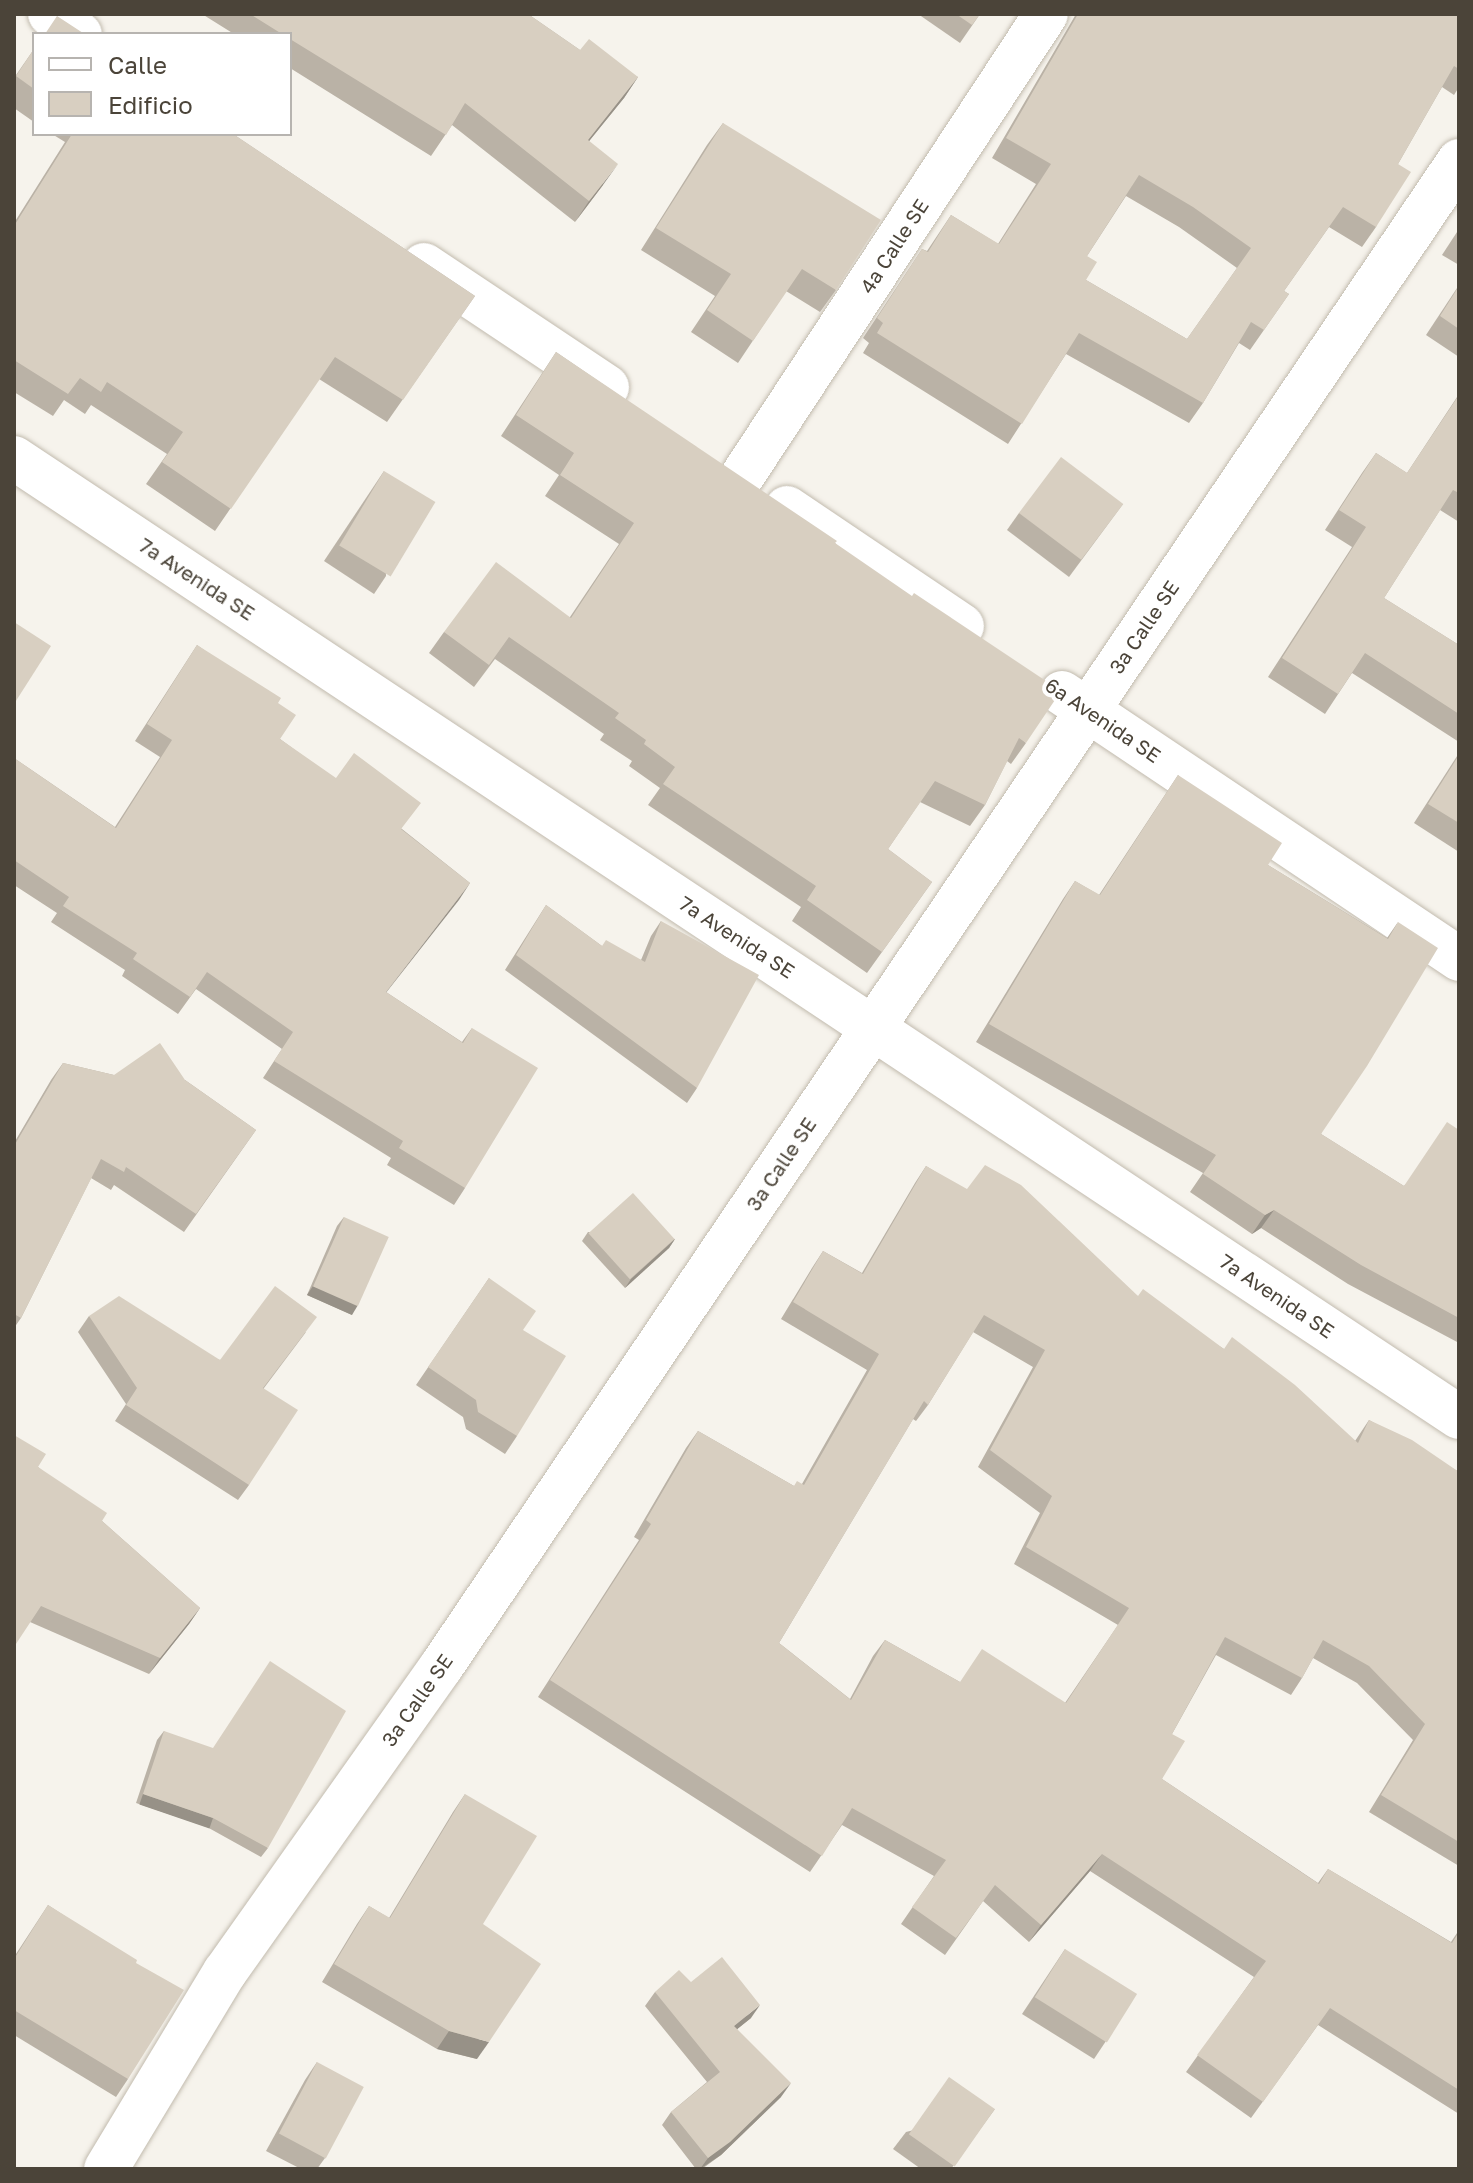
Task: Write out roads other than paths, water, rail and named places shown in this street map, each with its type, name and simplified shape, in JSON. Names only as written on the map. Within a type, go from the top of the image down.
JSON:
[{"type":"street","points":[[50,14],[77,32]]},
{"type":"street","name":"4a Calle SE","points":[[741,478],[1046,14]]},
{"type":"street","name":"3a Calle SE","points":[[106,2169],[225,1972],[441,1667],[1459,161]]},
{"type":"street","points":[[391,243],[637,408]]},
{"type":"street","name":"6a Avenida SE","points":[[702,451],[1459,959]]},
{"type":"street","name":"7a Avenida SE","points":[[14,458],[1459,1417]]}]
